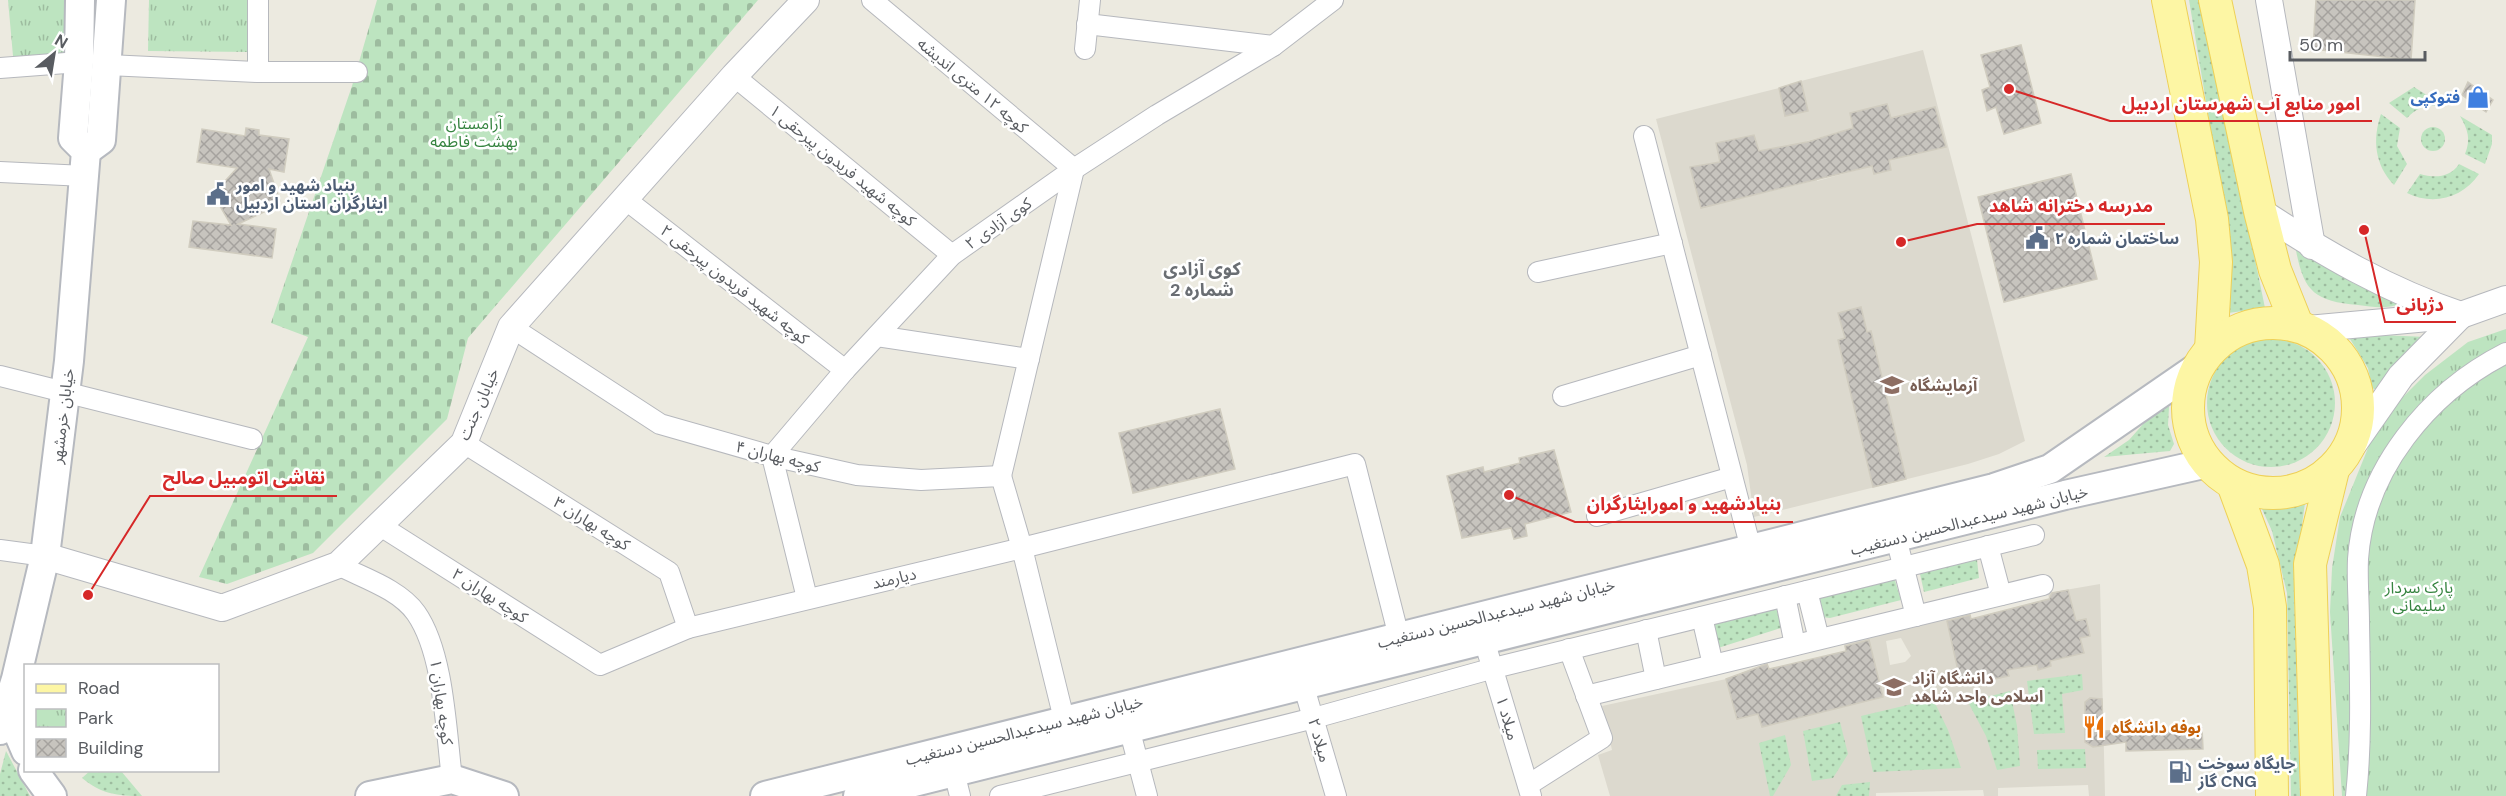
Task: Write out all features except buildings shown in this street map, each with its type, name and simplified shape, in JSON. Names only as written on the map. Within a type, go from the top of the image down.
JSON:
[{"type":"main road","points":[[80,0],[79,63],[72,138],[86,164],[102,140],[111,0]]},
{"type":"main road","points":[[2168,0],[2212,219],[2216,262],[2205,358],[2189,396],[2190,427],[2197,446],[2208,464],[2233,483],[2253,491],[2275,494],[2296,491],[2316,483],[2339,463]]},
{"type":"main road","points":[[2215,0],[2260,211],[2275,270],[2303,327]]},
{"type":"main road","name":"خیابان خرمشهر","points":[[11,673],[45,556],[65,390],[86,164]]},
{"type":"main road","points":[[2205,358],[2229,334],[2251,325],[2274,322],[2303,327],[2329,343],[2346,361],[2356,384],[2358,416],[2356,433],[2339,463],[2310,564],[2317,796]]},
{"type":"main road","name":"خیابان شهید سیدعبدالحسین دستغیب","points":[[765,796],[1064,719],[1994,488],[2040,474],[2205,358]]},
{"type":"main road","points":[[2074,452],[2088,459],[2094,475],[2091,490]]},
{"type":"main road","name":"خیابان شهید سیدعبدالحسین دستغیب","points":[[858,796],[957,784],[1129,728],[2091,490],[2208,464]]},
{"type":"main road","points":[[2233,483],[2263,565],[2270,607],[2272,796]]},
{"type":"main road","points":[[0,730],[11,673]]},
{"type":"main road","points":[[11,673],[16,730],[24,747]]},
{"type":"main road","points":[[34,772],[52,796]]},
{"type":"main road","points":[[370,796],[453,779],[504,796]]},
{"type":"street","points":[[258,0],[258,72]]},
{"type":"street","name":"خیابان جنت","points":[[45,556],[222,608],[338,565],[464,442],[511,327],[734,76],[806,0]]},
{"type":"street","name":"کوچه ۱۲ متری اندیشه","points":[[872,0],[1074,169]]},
{"type":"street","points":[[1085,49],[1090,0]]},
{"type":"street","name":"کوی آزادی ۲","points":[[772,456],[845,370],[952,255],[1074,169],[1157,115],[1273,46],[1333,0]]},
{"type":"street","points":[[2270,0],[2312,246]]},
{"type":"street","points":[[1088,24],[1273,46]]},
{"type":"street","points":[[0,68],[79,63]]},
{"type":"street","points":[[108,65],[258,72],[357,72]]},
{"type":"street","name":"کوچه شهید فریدون پیرحقی ۱","points":[[734,76],[952,255]]},
{"type":"street","points":[[1644,136],[1750,549]]},
{"type":"street","points":[[0,172],[86,164]]},
{"type":"street","points":[[1064,719],[1022,548],[1001,476],[1074,169]]},
{"type":"street","name":"کوچه شهید فریدون پیرحقی ۲","points":[[625,199],[845,370]]},
{"type":"street","points":[[2260,211],[2312,246],[2417,300],[2461,315]]},
{"type":"street","points":[[1538,272],[1672,243]]},
{"type":"street","points":[[2303,327],[2461,315],[2506,299]]},
{"type":"street","points":[[2339,463],[2395,383],[2461,315]]},
{"type":"street","name":"کوچه بهاران ۴","points":[[511,327],[660,424],[772,456],[857,475],[921,480],[1001,476]]},
{"type":"street","points":[[877,336],[1029,358]]},
{"type":"street","points":[[2356,796],[2360,760],[2358,559],[2370,508],[2391,461],[2420,419],[2457,384],[2506,353]]},
{"type":"street","points":[[1563,396],[1701,355]]},
{"type":"street","points":[[0,376],[65,390],[252,439]]},
{"type":"street","name":"کوچه بهاران ۳","points":[[464,442],[669,572],[688,628]]},
{"type":"street","points":[[772,456],[807,598]]},
{"type":"street","name":"دیارمند","points":[[600,665],[688,628],[1022,548],[1355,464],[1399,637]]},
{"type":"street","points":[[1597,516],[1732,477]]},
{"type":"street","name":"کوچه بهاران ۲","points":[[379,525],[600,665]]},
{"type":"street","points":[[1000,796],[1137,760],[1314,718],[1569,649],[2034,535]]},
{"type":"street","points":[[1896,538],[1916,616]]},
{"type":"street","points":[[1988,546],[2001,595]]},
{"type":"street","points":[[0,550],[45,556]]},
{"type":"street","name":"کوچه بهاران ۱","points":[[338,565],[390,590],[416,612],[435,652],[453,779]]},
{"type":"street","points":[[1586,696],[2043,585]]},
{"type":"street","points":[[1807,591],[1819,639]]},
{"type":"street","points":[[1785,596],[1795,645]]},
{"type":"street","points":[[1702,617],[1713,665]]},
{"type":"street","points":[[1646,630],[1656,679]]},
{"type":"street","name":"میلاد ۱","points":[[1484,640],[1529,791]]},
{"type":"street","points":[[1529,791],[1602,738],[1569,649]]},
{"type":"street","name":"میلاد ۲","points":[[1303,684],[1336,796]]},
{"type":"street","points":[[1129,728],[1147,796]]},
{"type":"shaded area","points":[[1923,50],[2025,441],[1999,454],[1968,464],[1754,517],[1747,465],[1656,119],[1779,88],[1785,116],[1807,111],[1801,81]],"holes":[[[1887,104],[1891,118],[1935,108],[1946,146],[1889,160],[1891,170],[1872,166],[1817,181],[1807,141],[1853,128],[1850,113]],[[1754,135],[1759,151],[1804,143],[1813,181],[1701,208],[1690,167],[1720,162],[1716,143]]]},
{"type":"shaded area","name":"دانشگاه آزاد اسلامی واحد شاهد","points":[[2100,584],[2105,796],[2089,796],[2088,785],[1998,788],[1998,796],[1984,796],[1983,790],[1876,793],[1876,796],[1610,796],[1598,755],[1612,750],[1602,706],[1726,679],[1767,663],[1770,669],[1846,651],[1844,644],[1970,613],[1971,619],[2049,599],[2048,593]],"holes":[[[1901,638],[1911,656],[1905,662],[1890,665],[1886,641]]]},
{"type":"green space","points":[[8,0],[73,0],[68,58],[13,56]]},
{"type":"green space","points":[[149,0],[254,0],[253,52],[148,51]]},
{"type":"green space","name":"آرامستان بهشت فاطمه","points":[[377,0],[758,0],[468,338],[447,419],[313,553],[227,584],[199,577],[308,337],[271,323],[352,86]]},
{"type":"green space","points":[[2189,0],[2202,0],[2265,308],[2228,313],[2222,197]]},
{"type":"green space","points":[[2414,87],[2444,106],[2424,107],[2407,118],[2389,103]]},
{"type":"green space","points":[[2381,114],[2400,128],[2397,146],[2407,164],[2394,185],[2383,169],[2377,152],[2377,133]]},
{"type":"green space","points":[[2460,116],[2492,135],[2492,144],[2485,164],[2465,154],[2468,135]]},
{"type":"green space","points":[[2433,127],[2442,130],[2445,139],[2442,148],[2433,151],[2424,148],[2421,139],[2424,130]]},
{"type":"green space","points":[[2459,164],[2479,174],[2465,189],[2437,199],[2417,197],[2407,193],[2420,174],[2441,176],[2451,172]]},
{"type":"green space","points":[[2295,245],[2353,283],[2400,304],[2385,307],[2369,306],[2342,303],[2320,296],[2306,283]]},
{"type":"green space","name":"پارک سردار سلیمانی","points":[[2506,329],[2506,796],[2342,796],[2330,612],[2332,568],[2340,517],[2379,421],[2425,375],[2468,342]]},
{"type":"green space","points":[[2356,334],[2427,337],[2377,390],[2372,388],[2368,368],[2350,339]]},
{"type":"green space","points":[[2271,339],[2295,344],[2316,358],[2330,379],[2335,403],[2330,427],[2316,448],[2295,462],[2271,467],[2247,462],[2226,448],[2212,427],[2207,403],[2212,379],[2226,358],[2247,344]]},
{"type":"green space","points":[[2161,404],[2169,407],[2168,425],[2174,444],[2170,451],[2104,457],[2129,440]]},
{"type":"green space","points":[[2305,503],[2294,584],[2300,796],[2291,796],[2287,593],[2272,531],[2262,509]]},
{"type":"green space","points":[[1976,551],[1979,578],[1924,592],[1918,565]]},
{"type":"green space","points":[[1892,571],[1901,600],[1830,618],[1822,617],[1815,591]]},
{"type":"green space","points":[[1782,600],[1785,622],[1781,628],[1718,648],[1710,616]]},
{"type":"green space","points":[[2082,674],[2083,690],[2062,694],[2065,733],[2034,734],[2027,681]]},
{"type":"green space","points":[[2010,691],[2017,726],[2020,766],[1997,770],[1986,736],[1968,702]]},
{"type":"green space","points":[[1933,699],[1948,730],[1961,768],[1873,772],[1861,716]]},
{"type":"green space","points":[[1840,722],[1848,754],[1833,778],[1812,781],[1803,731]]},
{"type":"green space","points":[[1785,735],[1791,765],[1773,796],[1770,796],[1759,743]]},
{"type":"green space","points":[[2085,749],[2086,768],[2038,769],[2037,750]]},
{"type":"green space","points":[[6,751],[30,796],[0,796],[0,774]]},
{"type":"green space","points":[[89,772],[122,772],[142,796],[117,795],[103,791],[82,778]]},
{"type":"green space","points":[[1870,782],[1869,796],[1836,796],[1842,785]]},
{"type":"place","name":"امور منابع آب شهرستان اردبیل","points":[[2009,89]]},
{"type":"place","name":"فتوکپی","points":[[2478,97]]},
{"type":"place","name":"بنیاد شهید و امور ایثارگران استان اردبیل","points":[[218,194]]},
{"type":"place","name":"دژبانی","points":[[2364,230]]},
{"type":"place","name":"ساختمان شماره ۲","points":[[2037,238]]},
{"type":"place","name":"مدرسه دخترانه شاهد","points":[[1901,242]]},
{"type":"place","name":"آزمایشگاه","points":[[1892,385]]},
{"type":"place","name":"بنیادشهید و امورایثارگران","points":[[1509,495]]},
{"type":"place","name":"نقاشی اتومبیل صالح","points":[[88,595]]},
{"type":"place","name":"دانشگاه آزاد اسلامی واحد شاهد","points":[[1894,687]]},
{"type":"place","name":"بوفه دانشگاه","points":[[2094,727]]},
{"type":"place","name":"جایگاه سوخت گاز CNG","points":[[2180,772]]},
{"type":"district","name":"کوی آزادی شماره 2","points":[[1202,279]]}]
